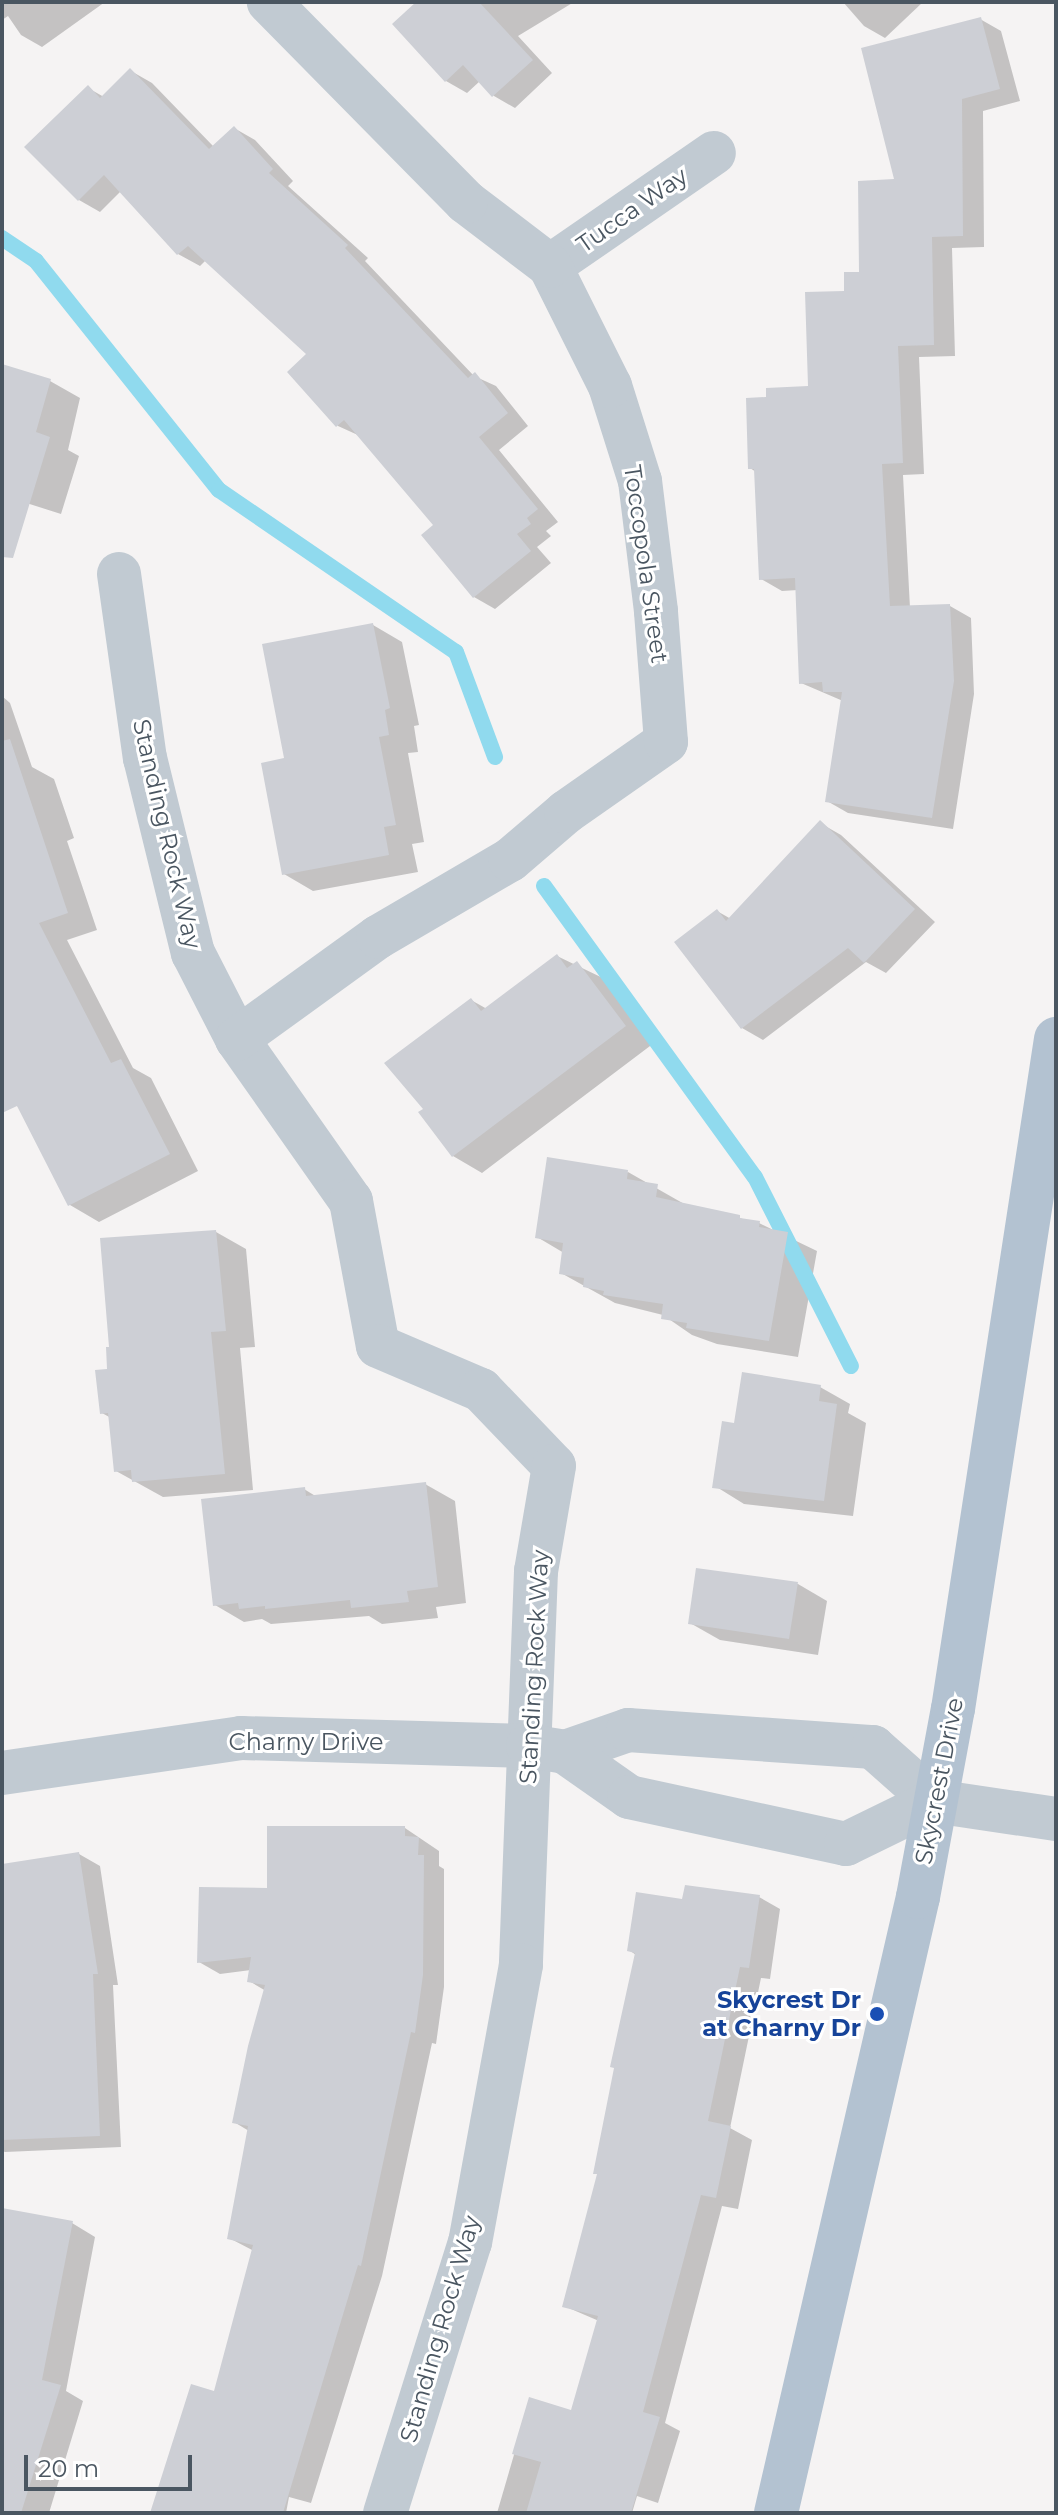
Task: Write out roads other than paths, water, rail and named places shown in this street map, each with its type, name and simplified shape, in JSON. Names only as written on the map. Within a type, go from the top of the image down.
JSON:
[{"type":"main road","name":"Skycrest Drive","points":[[776,2513],[918,1897],[956,1693],[1056,1039]]},
{"type":"street","name":"Toccopola Street","points":[[237,1039],[378,937],[510,860],[566,812],[666,742],[656,611],[640,481],[610,386],[550,266],[466,202],[269,2]]},
{"type":"street","name":"Tucca Way","points":[[550,266],[714,153]]},
{"type":"street","name":"Standing Rock Way","points":[[119,574],[145,758],[193,953],[237,1039],[351,1201],[378,1346],[481,1390],[554,1466],[536,1571],[546,1749],[521,1965],[470,2242],[385,2513]]},
{"type":"street","name":"Charny Drive","points":[[2,1773],[241,1738],[546,1749],[628,1730],[873,1747],[934,1801]]},
{"type":"street","points":[[546,1749],[629,1797],[846,1844],[934,1801],[1056,1819]]},
{"type":"waterway","points":[[2,238],[36,261],[219,490],[456,652],[495,757]]},
{"type":"waterway","points":[[544,886],[755,1177],[851,1366]]},
{"type":"place","name":"Skycrest Dr at Charny Dr","points":[[877,2014]]}]
